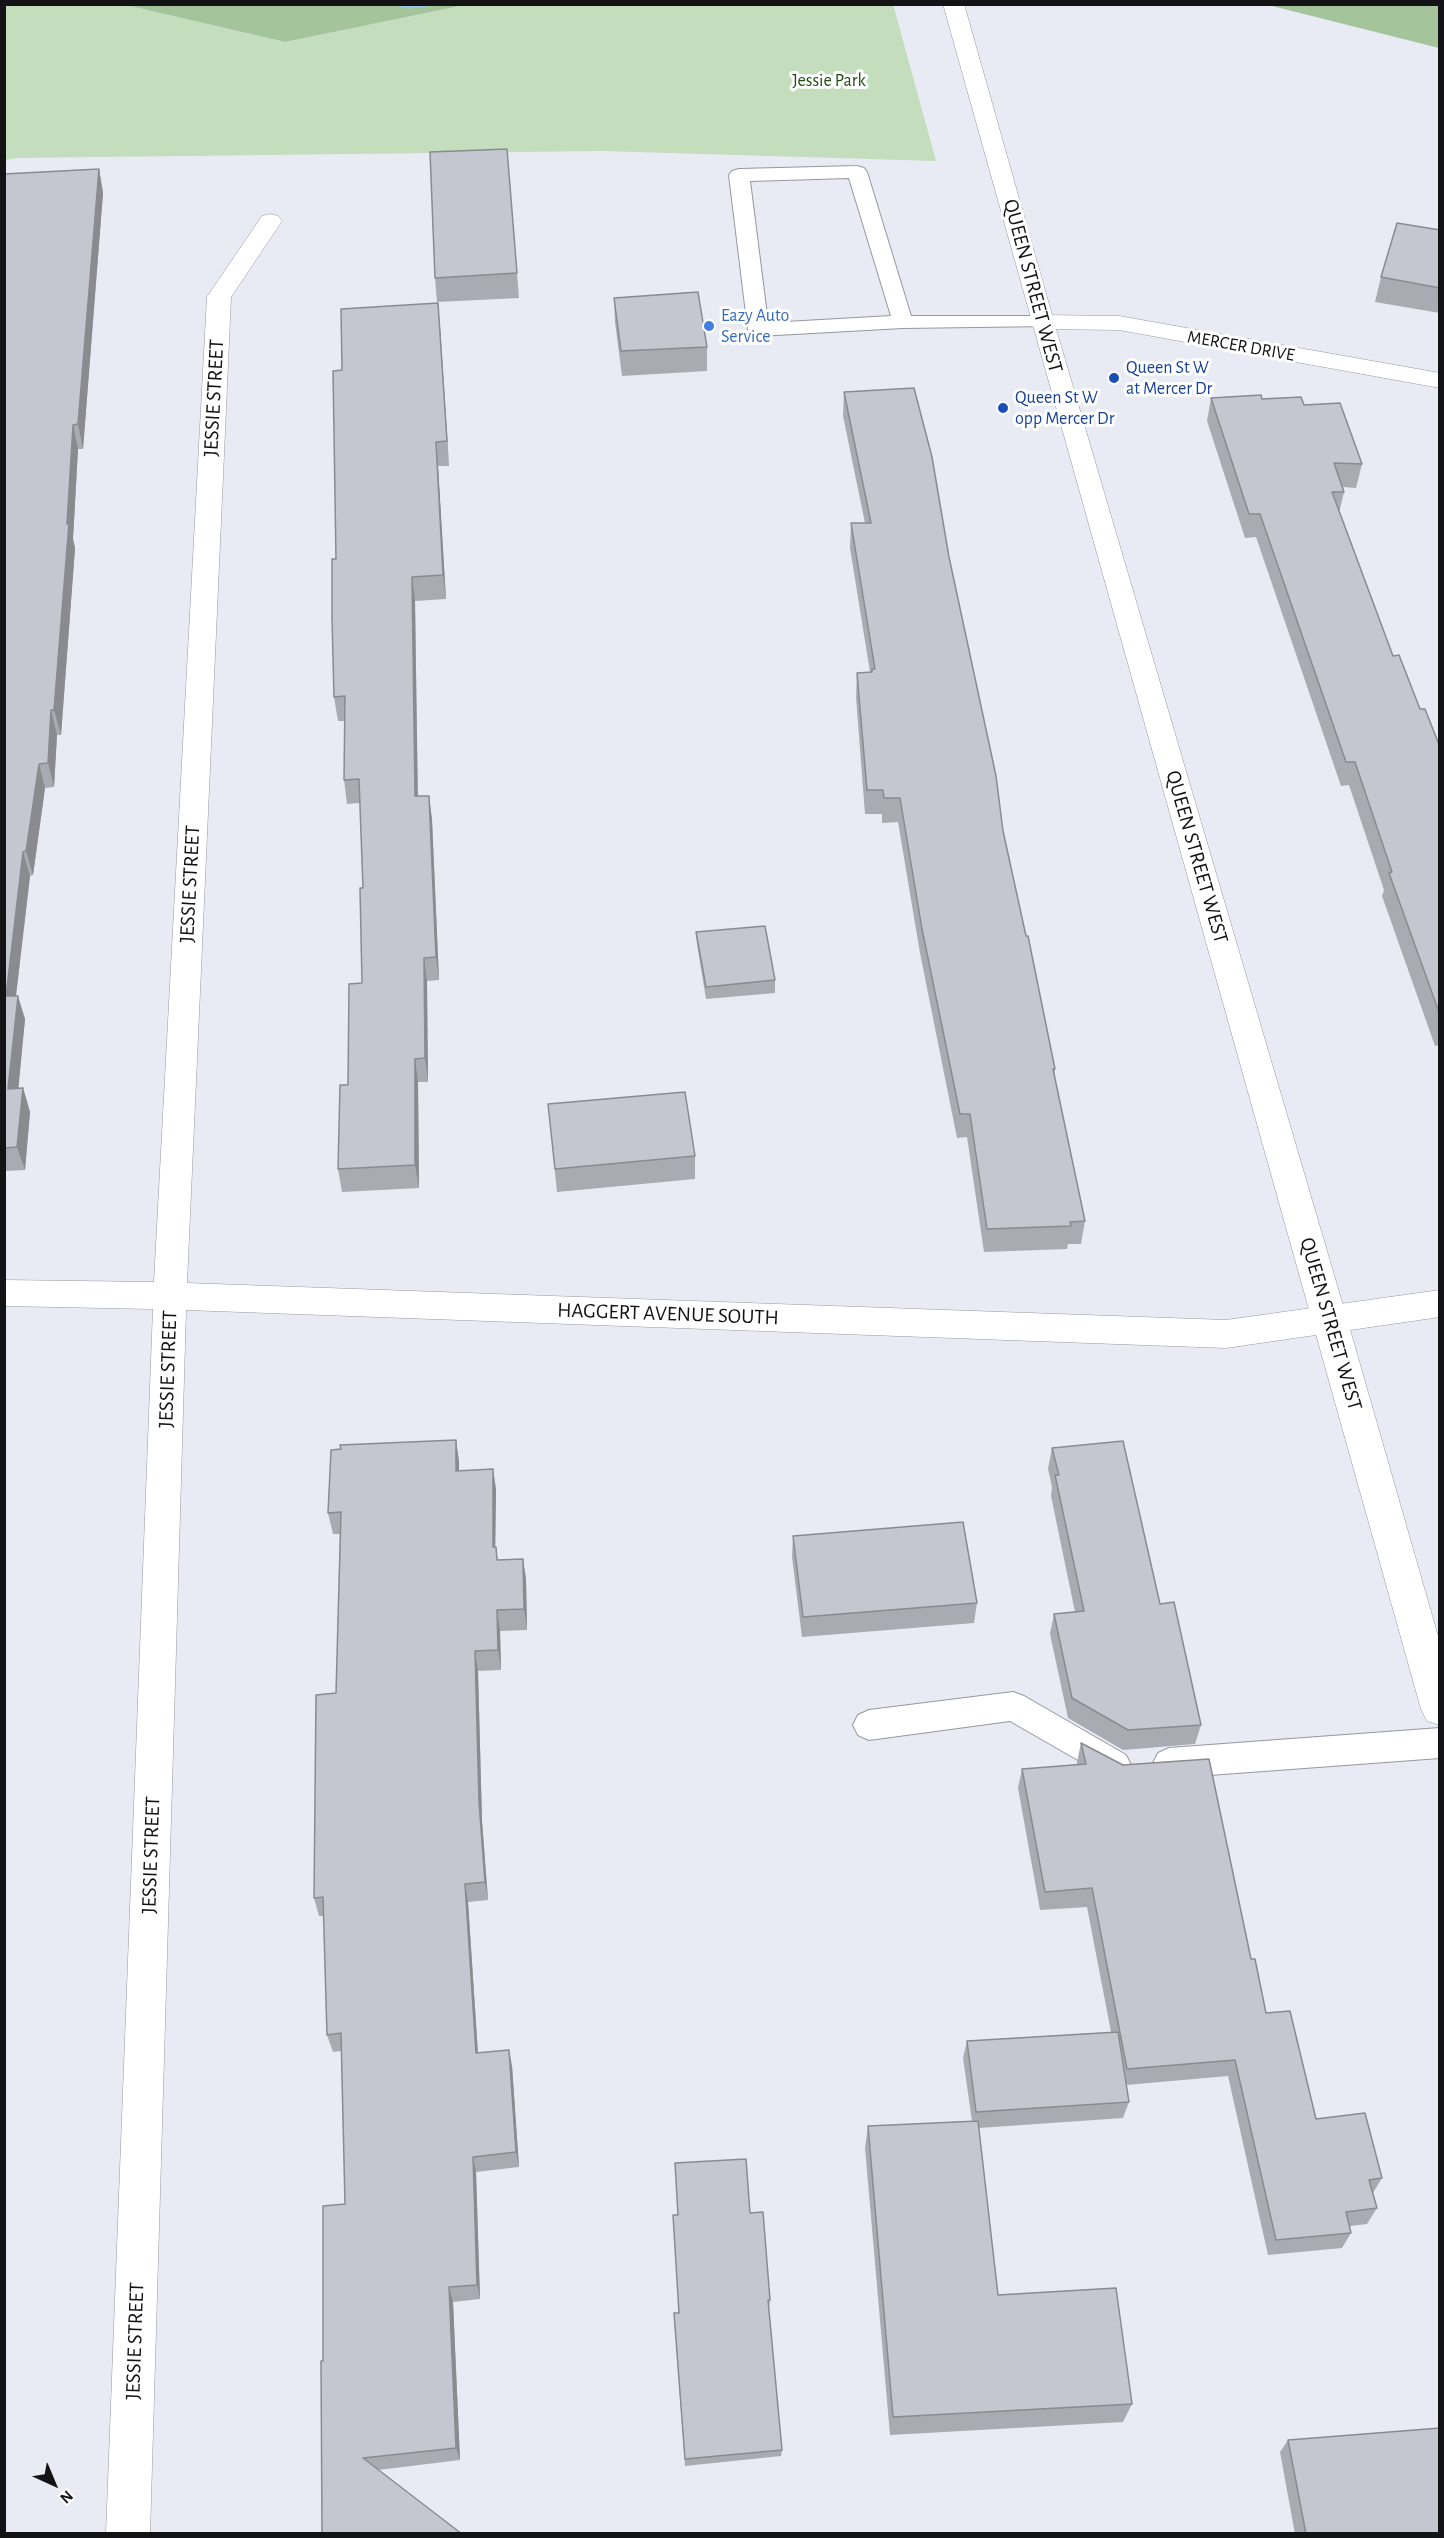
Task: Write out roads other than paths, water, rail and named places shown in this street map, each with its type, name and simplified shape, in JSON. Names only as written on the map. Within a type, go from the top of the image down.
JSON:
[{"type":"street","name":"QUEEN STREET WEST","points":[[953,4],[1440,1709]]},
{"type":"street","name":"JESSIE STREET","points":[[128,2534],[170,1296],[219,297],[270,221]]},
{"type":"street","name":"MERCER DRIVE","points":[[1042,322],[1119,324],[1440,381]]},
{"type":"street","name":"HAGGERT AVENUE SOUTH","points":[[4,1293],[170,1296],[1227,1334],[1440,1303]]},
{"type":"lane","points":[[903,322],[857,172],[739,175],[758,330],[903,322],[1042,322]]},
{"type":"lane","points":[[869,1725],[1013,1706],[1118,1767],[1440,1743]]},
{"type":"waterway","points":[[404,4],[424,4]]},
{"type":"place","name":"Eazy Auto Service","points":[[709,326]]},
{"type":"place","name":"Queen St W at Mercer Dr","points":[[1114,378]]},
{"type":"place","name":"Queen St W opp Mercer Dr","points":[[1003,408]]},
{"type":"park label","name":"Jessie Park","points":[[829,81]]}]
